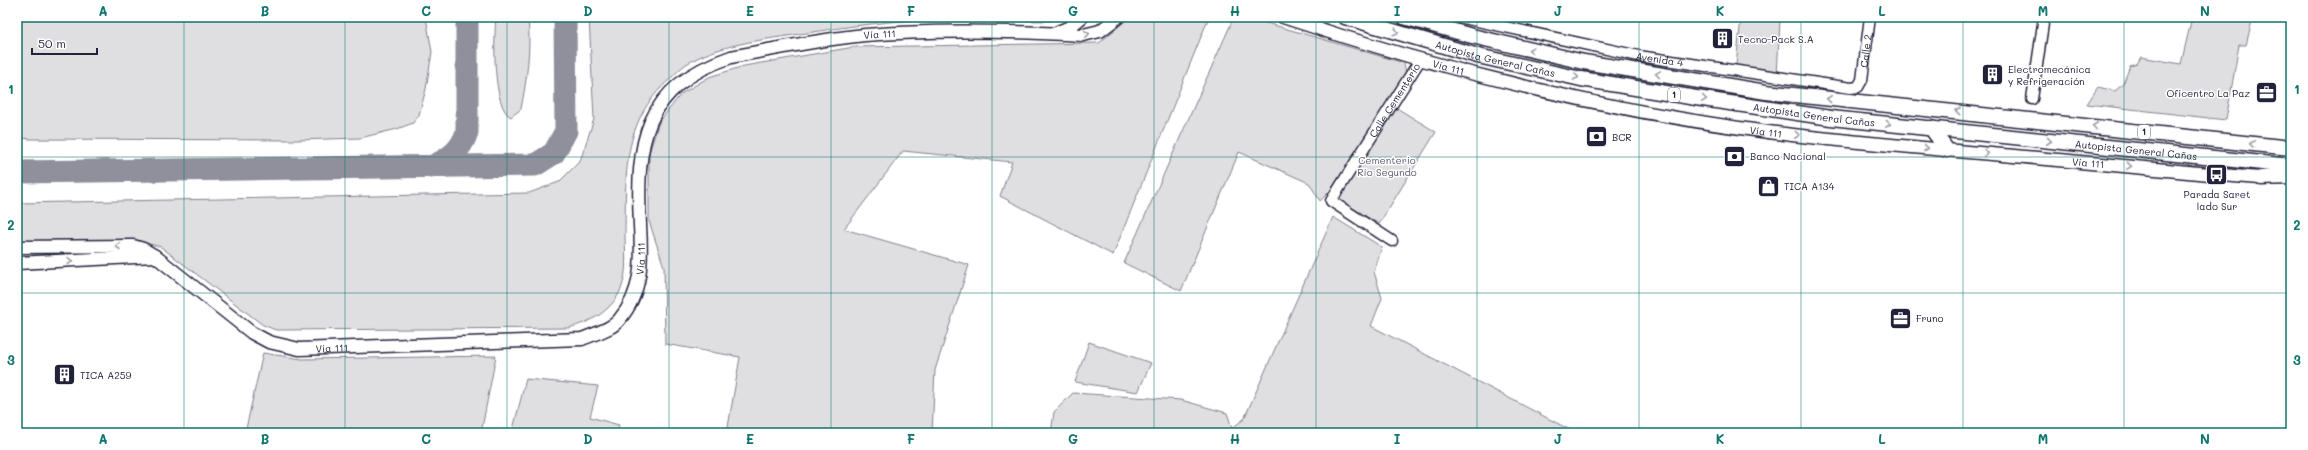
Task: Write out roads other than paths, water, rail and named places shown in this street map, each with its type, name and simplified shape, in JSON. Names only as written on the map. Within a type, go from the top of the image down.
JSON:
[{"type":"highway","name":"Autopista General Cañas","points":[[1345,17],[1478,56],[1581,79],[1823,117],[2291,166]]},
{"type":"highway","name":"Autopista General Cañas","points":[[1404,17],[1472,36],[1584,62],[1766,92],[2291,148]]},
{"type":"highway","points":[[1931,128],[1947,150]]},
{"type":"highway","points":[[2261,178],[2291,177]]},
{"type":"main road","name":"Vía 111","points":[[1051,33],[1070,27],[1082,17]]},
{"type":"main road","name":"Vía 111","points":[[17,247],[133,246],[155,256],[252,333],[269,342],[298,350],[582,339],[618,321],[636,291],[640,279],[642,255],[639,201],[644,138],[653,116],[684,78],[713,63],[731,57],[864,35],[918,31],[1094,33],[1110,25],[1118,17]]},
{"type":"main road","name":"Vía 111","points":[[1283,17],[1420,60],[1522,87],[1770,132],[1947,150],[2261,178]]},
{"type":"main road","points":[[17,255],[58,253],[77,247]]},
{"type":"main road","points":[[17,263],[155,256]]},
{"type":"street","name":"Avenida 4","points":[[1459,17],[1639,56],[1851,88],[1858,87],[1861,84]]},
{"type":"street","name":"Calle 2","points":[[1861,84],[1870,17]]},
{"type":"street","points":[[2032,99],[2044,17]]},
{"type":"street","name":"Calle Cementerio","points":[[1392,241],[1331,201],[1420,60]]},
{"type":"place","name":"Tecno-Pack S.A","points":[[1722,39]]},
{"type":"place","name":"Electromecánica y Refrigeración","points":[[1992,75]]},
{"type":"place","name":"Oficentro La Paz","points":[[2266,93]]},
{"type":"place","name":"BCR","points":[[1596,137]]},
{"type":"place","name":"Banco Nacional","points":[[1735,156]]},
{"type":"place","name":"Parada Saret lado Sur","points":[[2217,174]]},
{"type":"place","name":"TICA A134","points":[[1769,186]]},
{"type":"place","name":"Fruno","points":[[1901,318]]},
{"type":"place","name":"TICA A259","points":[[64,375]]},
{"type":"park label","name":"Cementerio Río Segundo","points":[[1387,166]]}]
